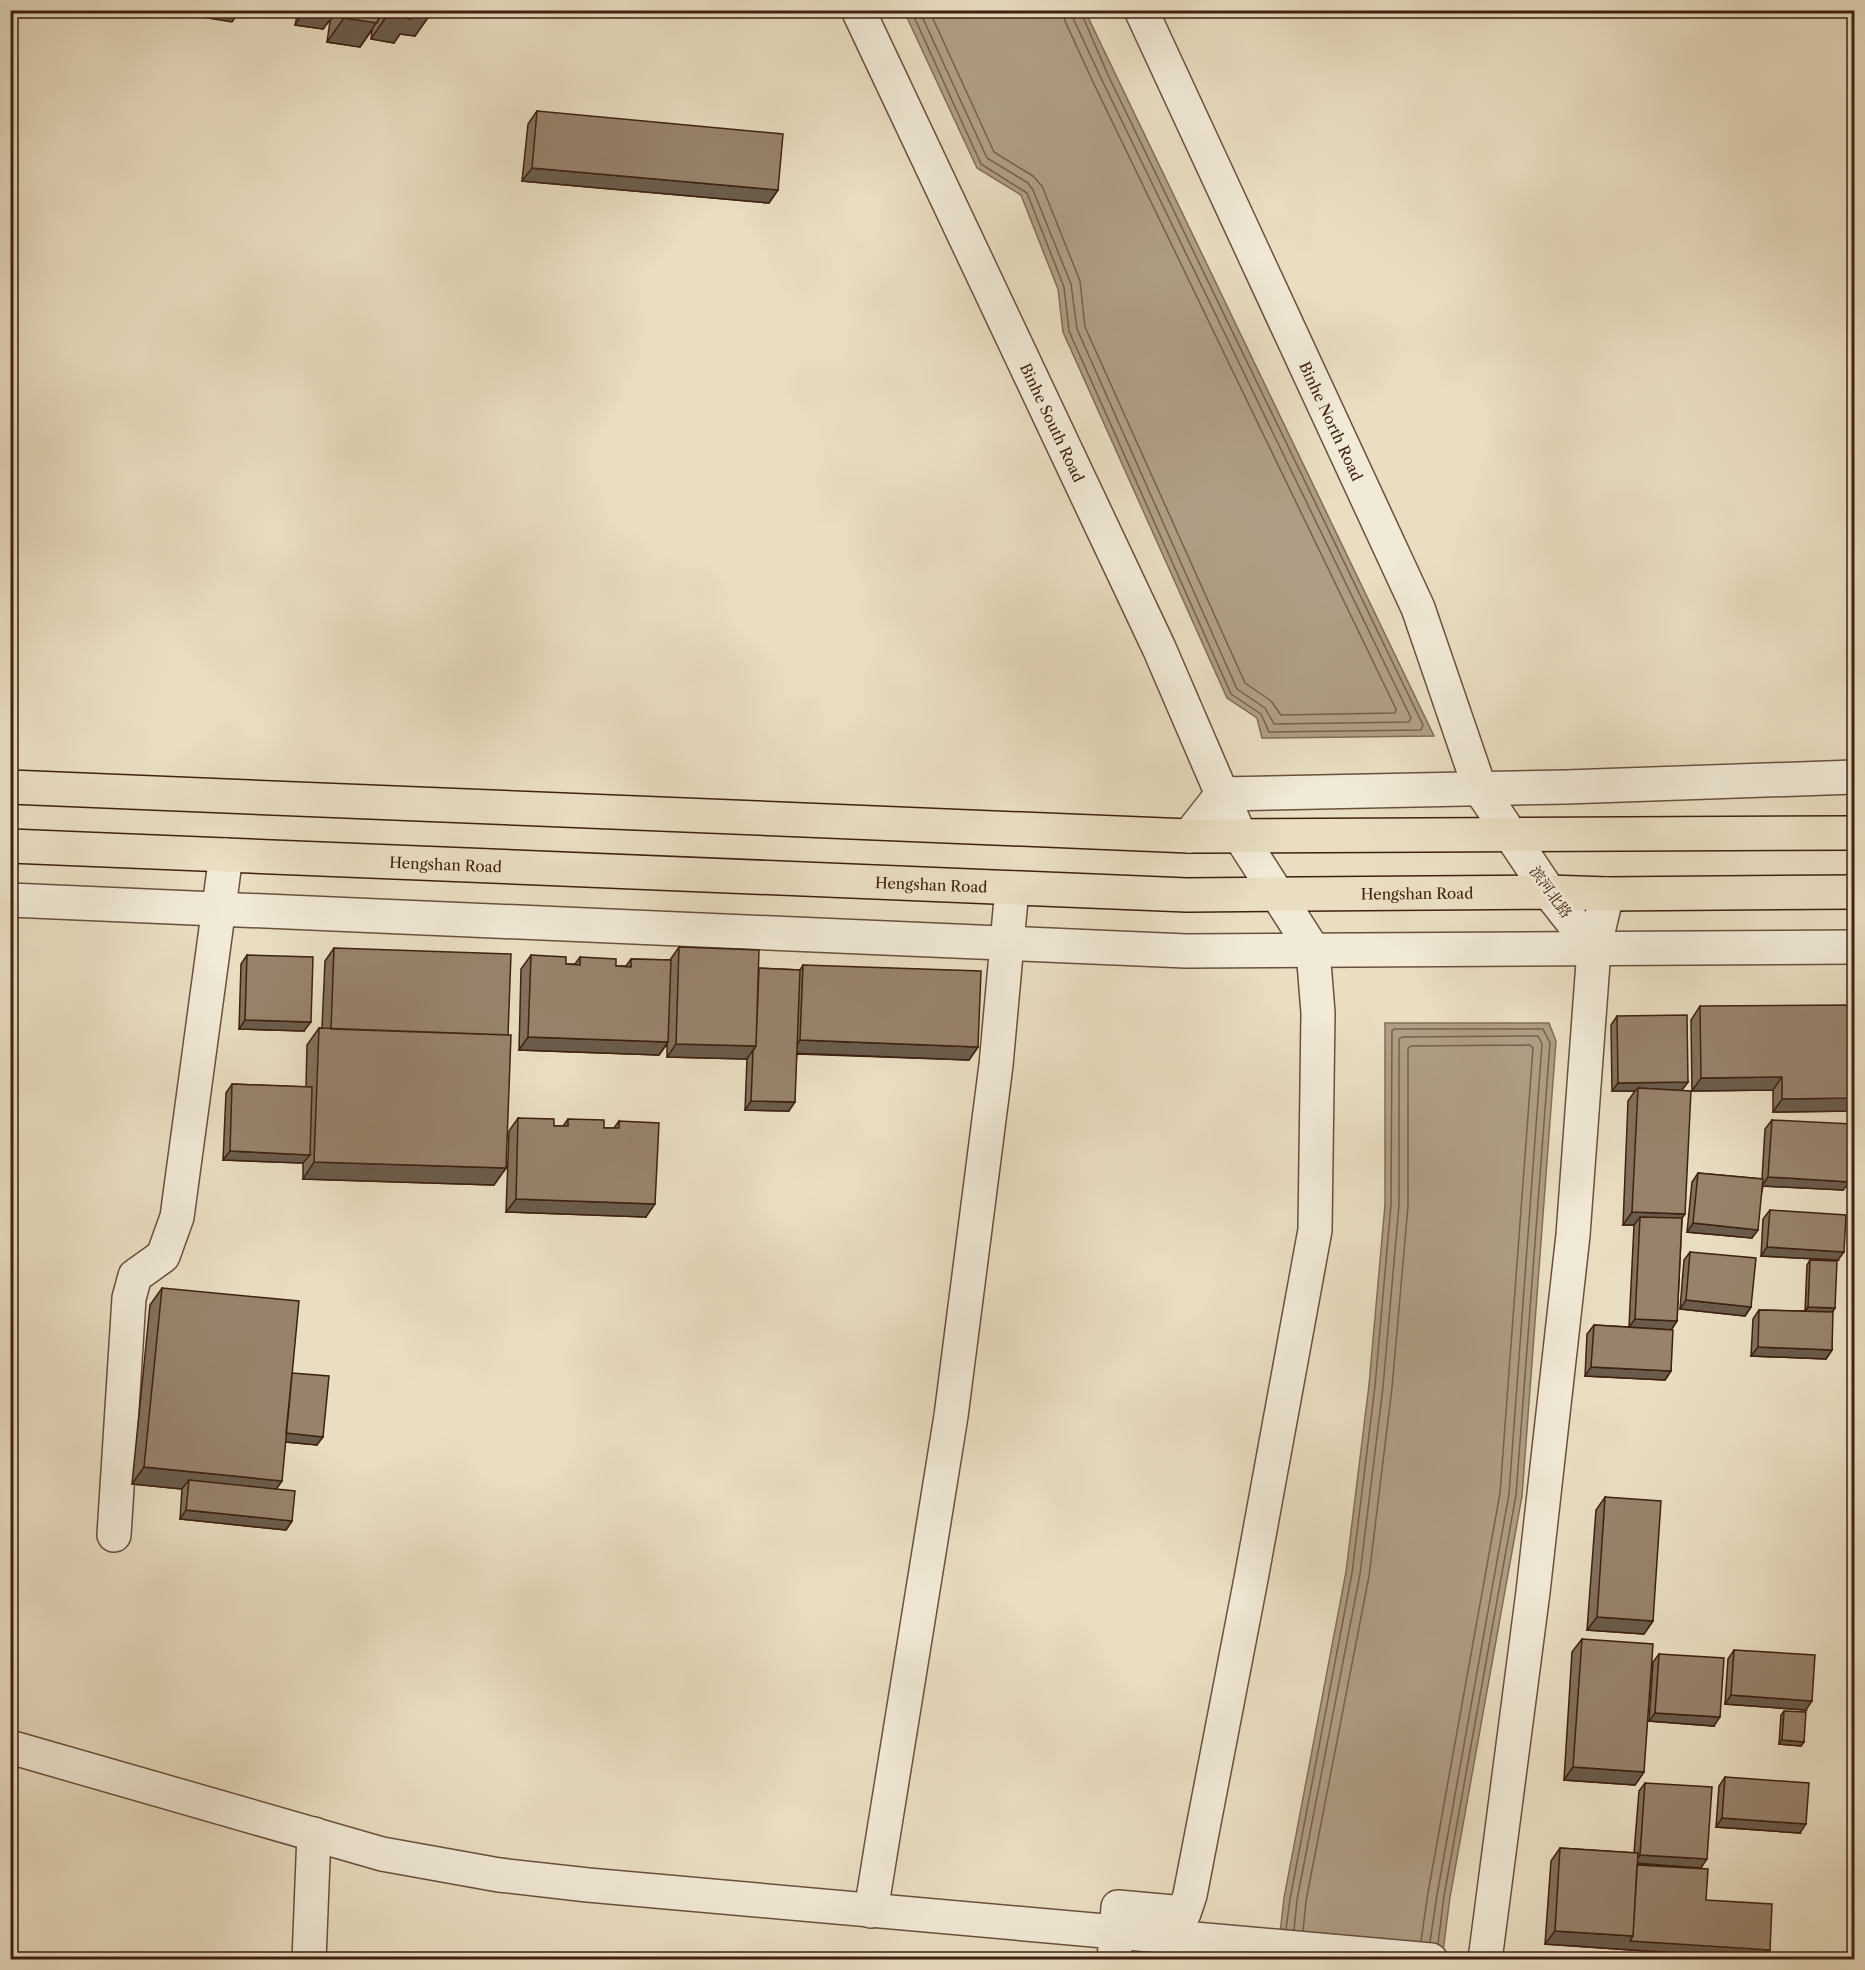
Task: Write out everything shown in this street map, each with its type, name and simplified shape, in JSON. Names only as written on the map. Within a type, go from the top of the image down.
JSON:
[{"type":"main road","points":[[10,787],[1189,836],[1854,833]]},
{"type":"main road","name":"Hengshan Road","points":[[10,846],[1187,895],[1854,892]]},
{"type":"street","name":"Binhe South Road","points":[[858,10],[1154,637],[1240,836],[1313,950]]},
{"type":"street","name":"Binhe North Road","points":[[1141,10],[1418,608],[1480,789],[1510,834]]},
{"type":"street","points":[[1189,836],[1222,794],[1480,789],[1854,777]]},
{"type":"street","name":"滨河北路","points":[[1510,834],[1549,892],[1594,949]]},
{"type":"street","points":[[114,1534],[129,1298],[135,1276],[163,1256],[177,1217],[226,855]]},
{"type":"street","points":[[872,1911],[951,1416],[996,1065],[1012,888]]},
{"type":"street","points":[[1485,1959],[1533,1592],[1574,1235],[1594,949],[1607,894]]},
{"type":"street","points":[[10,900],[1186,951],[1854,947]]},
{"type":"street","points":[[1115,1946],[1118,1907],[1184,1912],[1190,1895],[1251,1579],[1314,1230],[1318,1013],[1313,950]]},
{"type":"street","points":[[10,1747],[382,1854],[499,1875],[588,1886],[872,1911],[1115,1946],[1260,1944],[1431,1959]]},
{"type":"street","points":[[309,1959],[314,1834]]},
{"type":"water","points":[[904,11],[1085,11],[1434,736],[1262,738],[1257,718],[1227,698],[1063,332],[1058,289],[1021,195],[977,168]]},
{"type":"water","points":[[1385,1023],[1549,1023],[1556,1041],[1522,1496],[1450,1897],[1442,1959],[1277,1960],[1284,1898],[1346,1572],[1369,1385],[1385,1205]]},
{"type":"building","points":[[345,10],[380,10],[377,23],[344,18]]},
{"type":"building","points":[[389,10],[412,10],[411,19],[388,14]]},
{"type":"building","points":[[537,111],[783,134],[778,190],[532,168]]},
{"type":"building","points":[[679,947],[759,950],[756,1046],[676,1044]]},
{"type":"building","points":[[334,948],[511,954],[508,1035],[331,1029]]},
{"type":"building","points":[[247,955],[313,957],[311,1022],[245,1020]]},
{"type":"building","points":[[531,955],[566,957],[566,964],[580,965],[580,957],[616,959],[616,966],[631,967],[631,959],[671,960],[668,1042],[528,1037]]},
{"type":"building","points":[[803,965],[981,971],[978,1047],[800,1040]]},
{"type":"building","points":[[759,968],[800,970],[795,1102],[751,1101]]},
{"type":"building","points":[[1854,1005],[1854,1098],[1782,1099],[1782,1077],[1701,1078],[1700,1006]]},
{"type":"building","points":[[1687,1015],[1688,1082],[1618,1083],[1617,1016]]},
{"type":"building","points":[[319,1028],[511,1035],[506,1168],[314,1162]]},
{"type":"building","points":[[232,1084],[312,1087],[310,1155],[230,1151]]},
{"type":"building","points":[[1638,1088],[1691,1091],[1685,1214],[1632,1212]]},
{"type":"building","points":[[518,1118],[554,1119],[554,1126],[568,1126],[568,1119],[604,1120],[604,1128],[619,1128],[619,1121],[659,1123],[655,1204],[516,1199]]},
{"type":"building","points":[[1772,1120],[1852,1124],[1850,1182],[1768,1177]]},
{"type":"building","points":[[1698,1173],[1763,1179],[1758,1230],[1693,1223]]},
{"type":"building","points":[[1770,1210],[1846,1215],[1844,1252],[1767,1247]]},
{"type":"building","points":[[1640,1217],[1682,1218],[1677,1321],[1635,1319]]},
{"type":"building","points":[[1690,1252],[1756,1258],[1751,1307],[1686,1300]]},
{"type":"building","points":[[1810,1260],[1837,1261],[1835,1308],[1808,1307]]},
{"type":"building","points":[[162,1288],[299,1301],[282,1481],[144,1467]]},
{"type":"building","points":[[1759,1310],[1833,1312],[1832,1350],[1758,1347]]},
{"type":"building","points":[[1594,1325],[1673,1330],[1671,1371],[1591,1367]]},
{"type":"building","points":[[292,1373],[329,1376],[323,1437],[286,1433]]},
{"type":"building","points":[[189,1480],[295,1491],[292,1521],[186,1510]]},
{"type":"building","points":[[1605,1497],[1661,1501],[1653,1621],[1597,1617]]},
{"type":"building","points":[[1582,1639],[1653,1644],[1644,1772],[1573,1767]]},
{"type":"building","points":[[1734,1650],[1815,1655],[1812,1701],[1731,1695]]},
{"type":"building","points":[[1659,1654],[1724,1658],[1720,1717],[1655,1713]]},
{"type":"building","points":[[1784,1711],[1806,1712],[1804,1742],[1782,1740]]},
{"type":"building","points":[[1725,1777],[1809,1783],[1806,1824],[1722,1818]]},
{"type":"building","points":[[1645,1783],[1712,1787],[1707,1859],[1640,1855]]},
{"type":"building","points":[[1560,1848],[1638,1853],[1633,1936],[1555,1931]]},
{"type":"building","points":[[1637,1865],[1708,1869],[1706,1900],[1772,1904],[1770,1950],[1630,1941],[1633,1936]]}]
